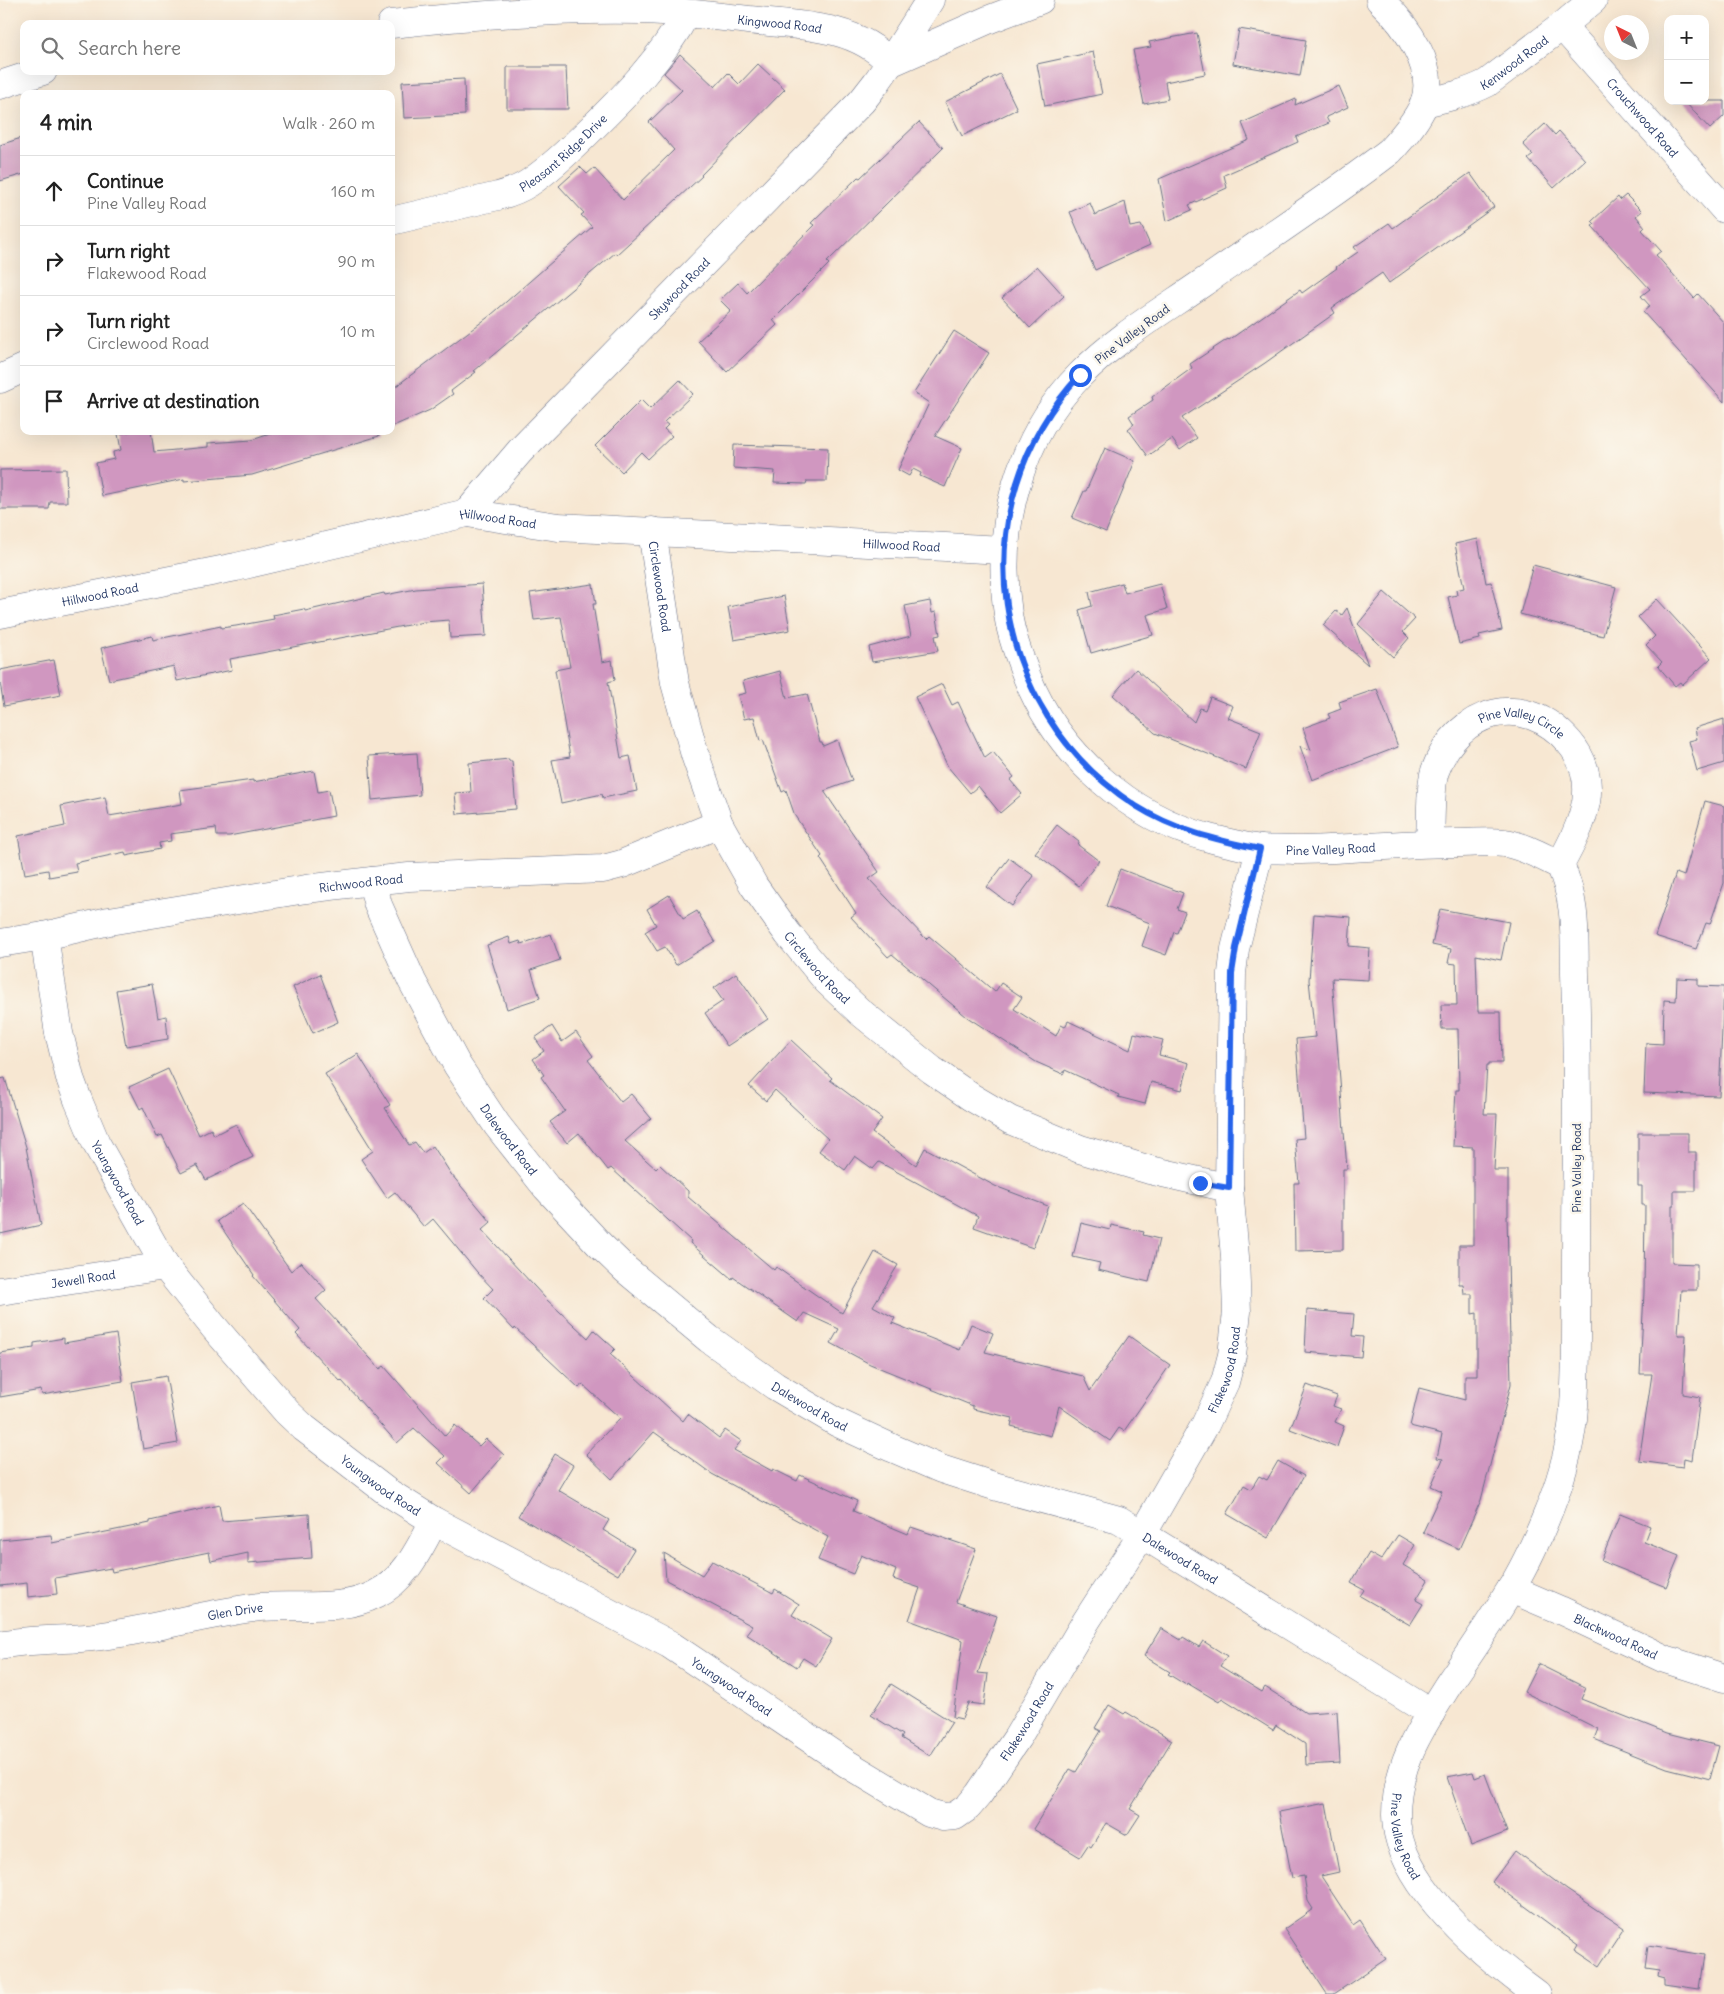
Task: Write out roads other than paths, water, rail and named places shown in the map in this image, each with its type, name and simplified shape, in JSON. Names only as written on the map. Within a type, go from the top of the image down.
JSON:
[{"type":"street","name":"Skywood Road","points":[[468,513],[520,451],[862,101],[876,84],[930,0]]},
{"type":"street","points":[[890,63],[990,19],[1040,0]]},
{"type":"street","name":"Pine Valley Road","points":[[1380,0],[1397,19],[1421,57],[1425,70],[1424,103],[1416,120],[1390,151],[1118,341],[1080,375],[1058,401],[1024,461],[1012,494],[1004,550],[1004,577],[1008,613],[1021,659],[1033,691],[1043,708],[1080,758],[1102,781],[1160,819],[1193,834],[1260,849],[1328,850],[1430,843],[1506,843],[1560,865],[1569,884],[1574,917],[1577,1025],[1576,1339],[1573,1419],[1569,1446],[1560,1480],[1544,1522],[1511,1590],[1431,1713],[1409,1752],[1398,1786],[1396,1818],[1398,1834],[1410,1867],[1428,1893],[1476,1944],[1536,1994]]},
{"type":"street","name":"Kenwood Road","points":[[1424,103],[1448,98],[1487,83],[1593,0]]},
{"type":"street","name":"Kingwood Road","points":[[395,24],[557,11],[642,10],[796,25],[833,31],[853,37],[870,46],[882,54],[890,63]]},
{"type":"street","name":"Pleasant Ridge Drive","points":[[395,220],[506,194],[530,182],[573,147],[626,95],[668,43],[686,14]]},
{"type":"street","name":"Crouchwood Road","points":[[1562,26],[1724,208]]},
{"type":"street","points":[[0,85],[31,75]]},
{"type":"street","points":[[0,379],[20,370]]},
{"type":"street","name":"Hillwood Road","points":[[0,614],[236,567],[468,513],[558,527],[1004,550]]},
{"type":"street","name":"Circlewood Road","points":[[652,532],[675,683],[695,756],[719,824],[754,886],[788,934],[826,981],[859,1011],[932,1070],[971,1097],[1010,1120],[1044,1136],[1080,1149],[1150,1170],[1229,1188]]},
{"type":"street","name":"Pine Valley Circle","points":[[1430,843],[1434,773],[1444,752],[1455,737],[1469,724],[1486,715],[1506,712],[1524,714],[1539,717],[1564,737],[1575,749],[1582,763],[1587,781],[1587,801],[1581,821],[1560,865]]},
{"type":"street","name":"Richwood Road","points":[[0,943],[44,936],[118,919],[372,881],[409,877],[603,869],[622,864],[719,824]]},
{"type":"street","name":"Flakewood Road","points":[[955,1816],[968,1807],[979,1794],[1017,1738],[1085,1623],[1143,1533],[1206,1425],[1225,1382],[1237,1312],[1235,1257],[1229,1188],[1232,973],[1236,948],[1260,849]]},
{"type":"street","name":"Dalewood Road","points":[[372,881],[380,912],[412,982],[457,1065],[497,1125],[546,1187],[595,1239],[624,1268],[715,1344],[775,1386],[836,1422],[941,1469],[994,1486],[1119,1520],[1143,1533],[1431,1713]]},
{"type":"street","name":"Youngwood Road","points":[[44,936],[59,1033],[78,1100],[96,1143],[165,1266],[213,1326],[293,1417],[386,1492],[434,1521],[669,1644],[849,1765],[929,1813],[943,1817],[955,1816]]},
{"type":"street","name":"Jewell Road","points":[[0,1291],[165,1266]]},
{"type":"street","name":"Glen Drive","points":[[0,1645],[120,1634],[221,1612],[262,1607],[334,1604],[357,1601],[375,1595],[395,1583],[410,1563],[434,1521]]},
{"type":"street","name":"Blackwood Road","points":[[1511,1590],[1560,1610],[1665,1659],[1724,1678]]}]
